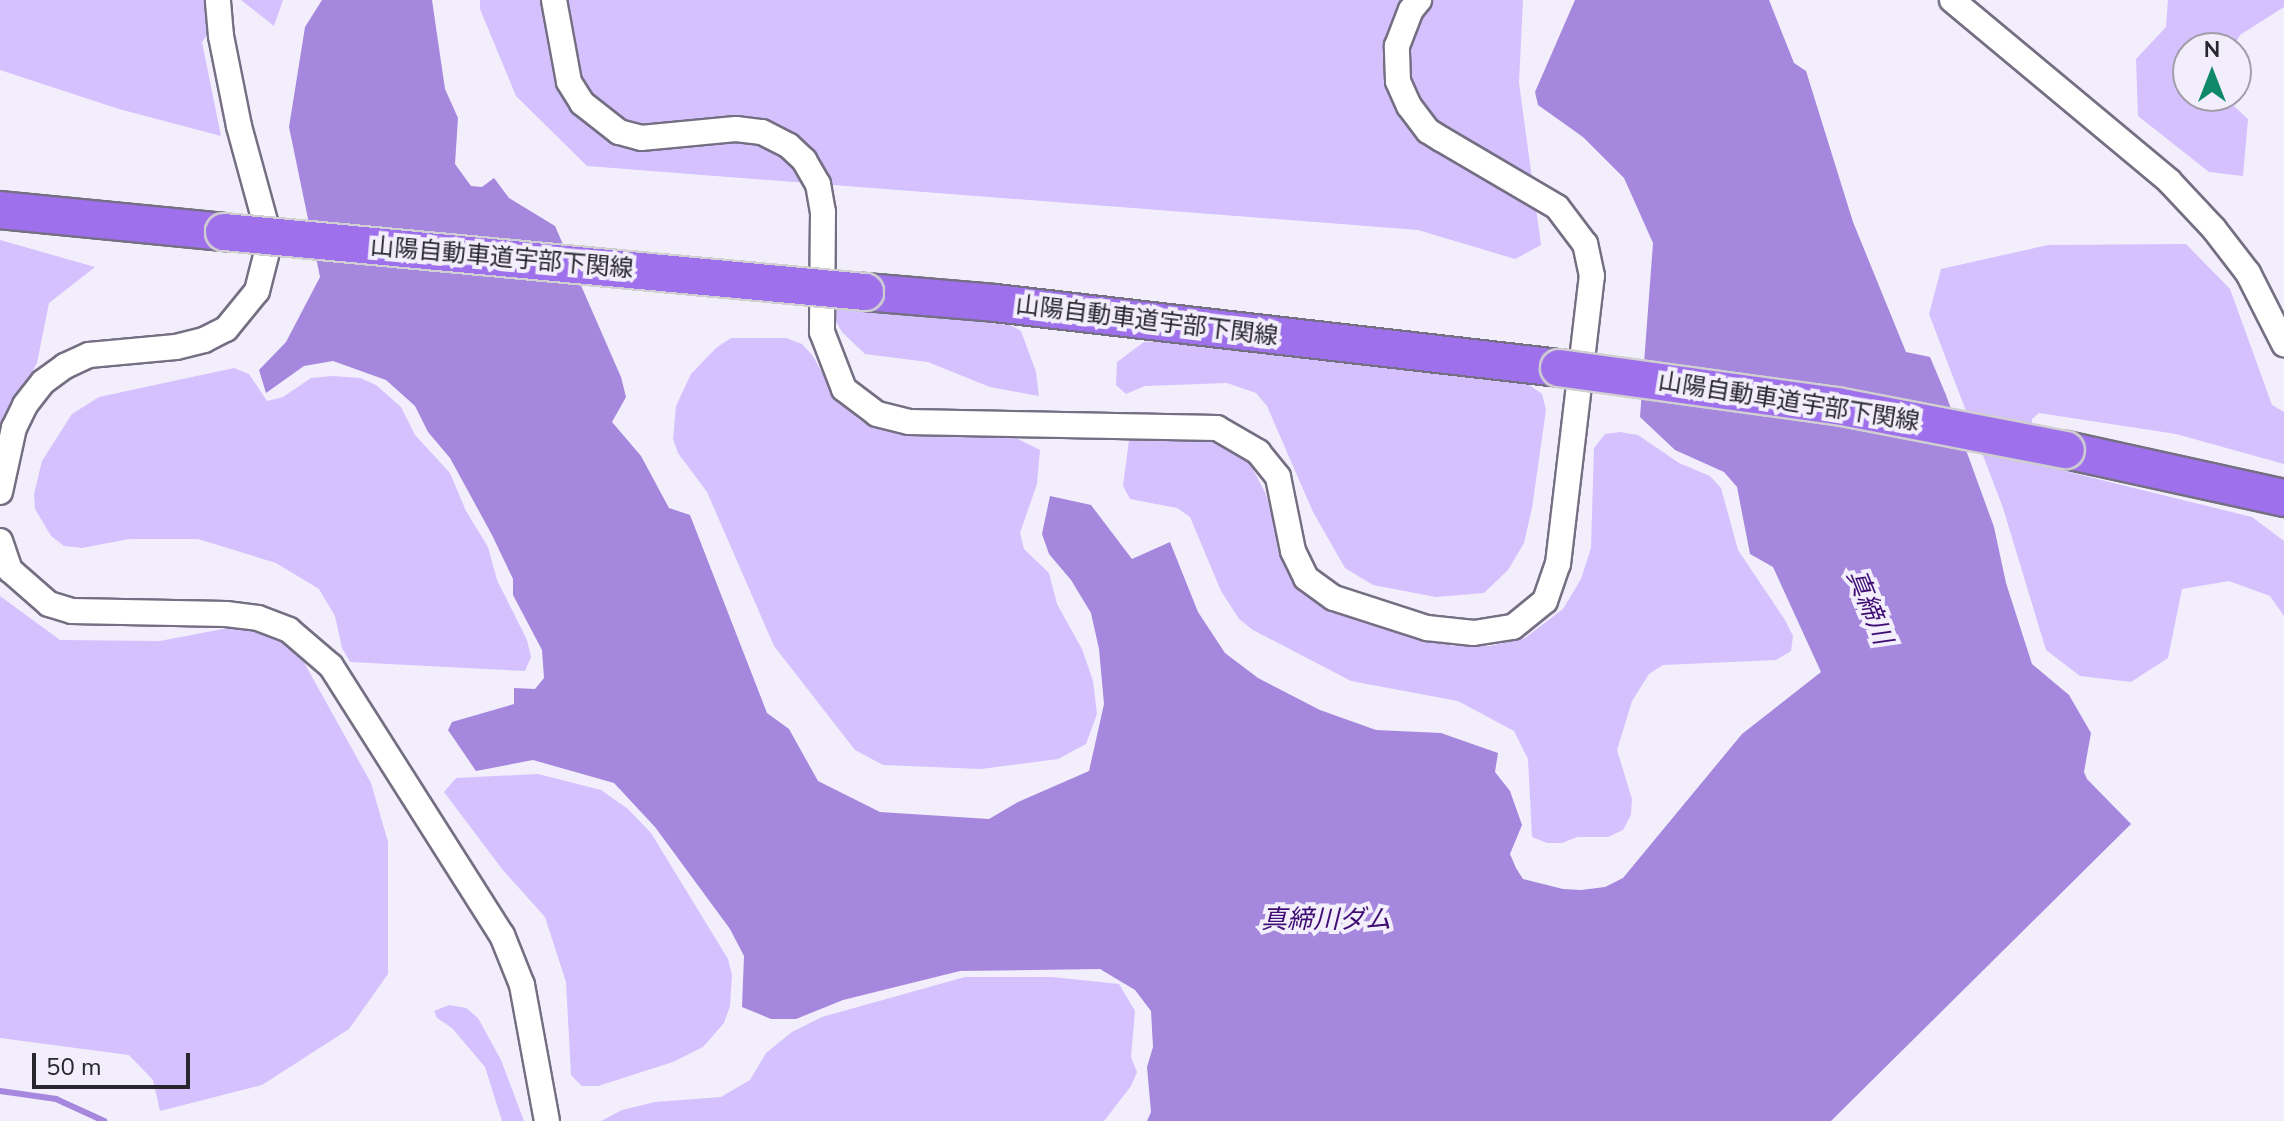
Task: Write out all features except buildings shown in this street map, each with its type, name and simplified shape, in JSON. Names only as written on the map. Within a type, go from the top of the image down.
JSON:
[{"type":"highway","name":"山陽自動車道宇部下関線","points":[[0,210],[1011,305],[1559,368],[1837,406],[2066,450],[2284,498]]},
{"type":"street","points":[[0,492],[14,428],[25,405],[43,382],[65,366],[89,355],[176,347],[204,340],[226,329],[257,291],[268,248],[266,225],[239,126],[221,36],[218,0]]},
{"type":"street","points":[[554,0],[569,82],[582,103],[619,132],[641,138],[736,129],[762,132],[789,146],[804,160],[818,184],[823,212],[822,332],[844,389],[877,414],[909,422],[1217,428],[1258,452],[1278,477],[1293,551],[1306,578],[1334,598],[1427,628],[1474,633],[1513,627],[1545,601],[1558,564],[1592,276],[1585,244],[1557,207],[1428,131],[1409,106],[1398,81],[1397,46],[1407,19],[1419,0]]},
{"type":"street","points":[[1952,0],[2169,181],[2214,229],[2248,273],[2284,344]]},
{"type":"street","points":[[0,541],[10,570],[49,604],[72,611],[226,614],[258,618],[289,630],[331,666],[502,935],[522,985],[547,1121]]},
{"type":"shaded area","points":[[0,0],[233,0],[202,42],[221,136],[119,109],[0,70]]},
{"type":"shaded area","points":[[241,0],[283,0],[274,26]]},
{"type":"shaded area","points":[[480,0],[1523,0],[1519,83],[1541,245],[1515,259],[1418,230],[587,166],[516,96],[480,9]]},
{"type":"shaded area","points":[[2168,0],[2284,0],[2284,7],[2245,32],[2172,32],[2172,112],[2240,112],[2248,119],[2243,176],[2209,172],[2138,116],[2136,59],[2166,27]]},
{"type":"shaded area","points":[[0,240],[95,267],[49,303],[37,363],[0,431]]},
{"type":"shaded area","points":[[2186,244],[2230,289],[2272,405],[2284,412],[2284,464],[2176,434],[2039,413],[2032,419],[2032,463],[2252,517],[2284,541],[2284,616],[2270,596],[2229,581],[2182,589],[2168,658],[2131,682],[2080,676],[2046,650],[2003,508],[1929,314],[1941,269],[2048,245]]},
{"type":"shaded area","points":[[835,306],[1010,325],[1021,331],[1036,372],[1039,396],[990,387],[928,362],[865,354],[842,332],[834,318]]},
{"type":"shaded area","points":[[731,338],[786,338],[802,344],[813,356],[836,399],[861,421],[926,434],[1010,435],[1040,450],[1037,484],[1020,533],[1024,549],[1049,573],[1057,604],[1082,649],[1093,681],[1097,714],[1086,744],[1058,759],[981,769],[883,765],[855,750],[774,646],[707,492],[678,453],[673,439],[676,406],[691,374],[716,348]]},
{"type":"shaded area","points":[[1161,341],[1528,384],[1542,394],[1546,410],[1524,543],[1508,570],[1484,593],[1436,597],[1373,585],[1345,568],[1313,512],[1267,406],[1256,393],[1227,383],[1145,386],[1126,394],[1116,385],[1117,362],[1144,342]]},
{"type":"shaded area","points":[[234,368],[249,374],[267,401],[283,397],[311,378],[332,376],[360,378],[376,385],[401,407],[415,435],[450,473],[466,511],[488,547],[497,580],[527,640],[531,657],[525,671],[350,662],[342,648],[335,616],[319,589],[276,563],[198,539],[129,539],[82,548],[64,546],[51,536],[35,509],[34,494],[42,461],[72,414],[99,397]]},
{"type":"shaded area","points":[[1620,432],[1638,435],[1679,463],[1710,476],[1721,488],[1738,550],[1785,620],[1793,636],[1791,651],[1776,660],[1663,665],[1649,674],[1632,701],[1617,750],[1632,799],[1631,815],[1623,830],[1608,837],[1577,837],[1562,843],[1547,843],[1532,837],[1528,759],[1514,731],[1458,701],[1351,681],[1253,630],[1239,619],[1221,591],[1190,517],[1177,508],[1130,499],[1123,486],[1129,440],[1144,435],[1207,439],[1239,453],[1250,464],[1265,492],[1292,572],[1375,622],[1407,635],[1454,646],[1490,646],[1525,638],[1563,609],[1581,579],[1591,548],[1594,448],[1605,434]]},
{"type":"shaded area","points":[[0,596],[60,640],[160,641],[265,621],[291,639],[371,783],[388,842],[388,974],[349,1029],[262,1085],[160,1111],[153,1080],[129,1055],[0,1038]]},
{"type":"shaded area","points":[[538,774],[601,790],[628,809],[651,833],[728,959],[732,975],[730,1006],[724,1023],[703,1047],[673,1062],[598,1086],[582,1086],[571,1075],[566,982],[545,917],[502,869],[444,792],[456,778]]},
{"type":"shaded area","points":[[965,977],[1052,977],[1119,984],[1135,1011],[1131,1057],[1137,1072],[1131,1086],[1104,1121],[601,1121],[622,1110],[655,1102],[721,1097],[750,1080],[766,1053],[792,1032],[822,1017]]},
{"type":"shaded area","points":[[449,1005],[466,1008],[478,1018],[501,1060],[524,1121],[502,1121],[485,1067],[452,1028],[437,1018],[434,1011]]},
{"type":"water","name":"真締川ダム","points":[[322,0],[432,0],[445,89],[458,118],[455,164],[471,186],[482,187],[494,178],[509,198],[555,226],[621,377],[626,397],[612,422],[641,456],[669,508],[690,515],[767,713],[789,729],[818,781],[880,812],[989,819],[1018,802],[1089,771],[1104,704],[1099,649],[1091,613],[1071,580],[1049,554],[1042,534],[1050,496],[1091,505],[1132,559],[1170,542],[1198,612],[1225,653],[1258,678],[1320,710],[1376,730],[1441,733],[1498,753],[1495,772],[1510,791],[1522,825],[1510,854],[1516,868],[1523,879],[1581,890],[1605,887],[1623,878],[1742,734],[1821,672],[1773,567],[1750,554],[1737,487],[1724,472],[1675,450],[1640,417],[1653,243],[1624,178],[1583,137],[1538,105],[1535,92],[1575,0],[1769,0],[1794,63],[1806,71],[1853,222],[1906,352],[1930,357],[1946,395],[1994,527],[2006,583],[2032,664],[2069,695],[2091,733],[2084,772],[2087,779],[2131,824],[1831,1121],[1147,1121],[1151,1112],[1147,1067],[1153,1047],[1151,1011],[1135,990],[1100,969],[960,971],[843,1000],[796,1019],[771,1019],[742,1007],[744,956],[730,929],[655,827],[614,783],[533,760],[476,771],[448,730],[452,722],[514,704],[514,688],[535,689],[544,678],[542,650],[513,595],[513,579],[492,535],[450,458],[428,432],[415,406],[386,380],[333,361],[304,366],[266,393],[259,370],[286,342],[320,277],[289,127],[305,27]]},
{"type":"waterway","points":[[0,1091],[56,1099],[104,1121]]},
{"type":"water label","name":"真締川","points":[[1869,607]]}]
